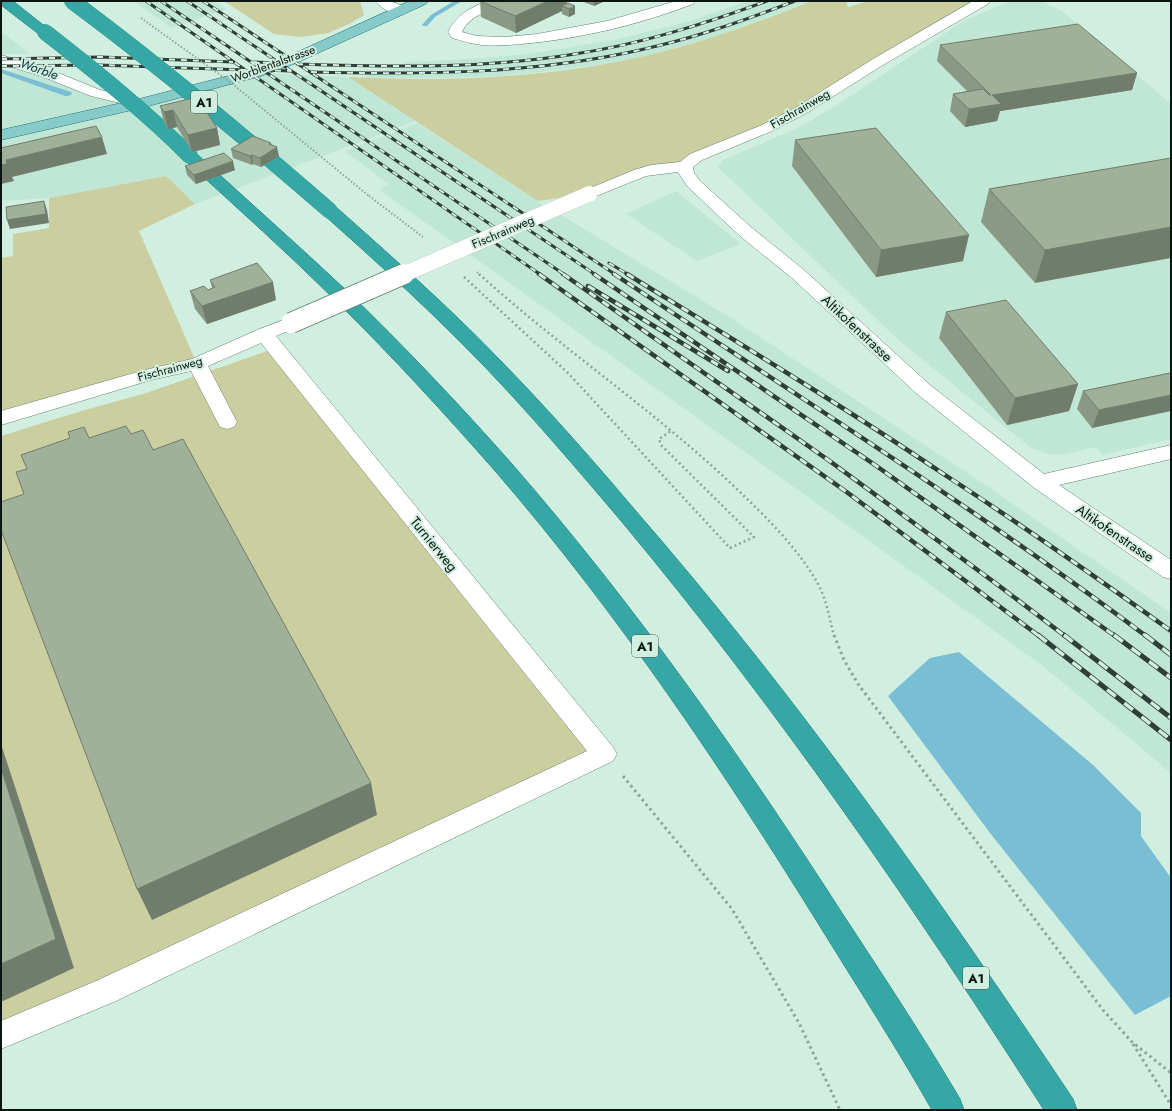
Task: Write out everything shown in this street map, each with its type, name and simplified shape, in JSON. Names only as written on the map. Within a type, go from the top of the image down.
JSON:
[{"type":"highway","name":"A1","points":[[4,1],[104,78],[156,122],[190,156],[362,316],[449,407],[534,504],[583,563],[690,706],[745,786],[808,881],[950,1110]]},
{"type":"highway","name":"A1","points":[[72,1],[160,66],[235,128],[420,291],[511,382],[597,477],[701,601],[811,744],[887,848],[1062,1110]]},
{"type":"main road","name":"Worblentalstrasse","points":[[1,135],[141,103],[262,71],[318,49],[421,1]]},
{"type":"street","points":[[382,1],[400,11]]},
{"type":"street","points":[[498,1],[467,17],[456,29],[455,32],[457,35],[480,41],[546,36],[600,27],[688,1]]},
{"type":"street","name":"Fischrainweg","points":[[1,418],[148,374],[197,364],[640,173],[651,170],[685,166],[696,157],[767,128],[800,111],[884,58],[983,1]]},
{"type":"street","points":[[1,59],[46,73],[96,93],[141,103]]},
{"type":"street","name":"Altikofenstrasse","points":[[685,166],[688,178],[746,232],[798,274],[923,389],[1040,482],[1171,571]]},
{"type":"street","name":"Turnierweg","points":[[264,334],[604,754]]},
{"type":"street","points":[[197,364],[227,422]]},
{"type":"street","points":[[1040,482],[1171,452]]},
{"type":"street","points":[[1,1035],[106,991],[604,754]]},
{"type":"path","points":[[137,14],[230,82],[318,152],[369,196],[424,237]]},
{"type":"path","points":[[442,258],[521,328],[568,373],[730,548],[754,537],[661,445],[659,439],[671,431]]},
{"type":"path","points":[[473,269],[522,312],[671,431],[736,489],[776,530],[807,567],[822,590],[830,614],[834,638],[845,664],[1050,936],[1103,1010],[1132,1042],[1171,1073]]},
{"type":"path","points":[[604,754],[732,909],[799,1023],[840,1110]]},
{"type":"path","points":[[1132,1042],[1171,1105]]},
{"type":"shaded area","points":[[133,1],[214,1],[227,9],[172,28]]},
{"type":"shaded area","points":[[224,1],[360,1],[364,15],[351,23],[328,33],[301,37],[274,34]]},
{"type":"shaded area","points":[[747,1],[812,1],[714,37],[649,55],[604,64],[501,76],[361,78],[409,62],[530,54],[614,40],[687,22]]},
{"type":"shaded area","points":[[812,1],[846,1],[848,7],[869,1],[983,1],[800,111],[689,161],[651,170],[589,194],[538,201],[348,77],[423,79],[499,76],[575,69],[612,63],[670,50],[711,38]]},
{"type":"shaded area","points":[[1011,1],[1042,1],[1062,11],[1171,104],[1171,439],[1102,455],[1096,447],[1061,455],[1048,454],[1031,448],[895,337],[718,167],[723,160],[798,128],[837,105],[965,20]]},
{"type":"shaded area","points":[[1,31],[30,54],[1,54]]},
{"type":"shaded area","points":[[48,69],[141,103],[256,73],[348,77],[416,121],[195,204],[166,176],[49,198],[1,201],[1,71]]},
{"type":"shaded area","points":[[417,123],[538,201],[731,318],[984,484],[1171,613],[1171,773],[1043,666],[380,190],[389,184],[345,151]]},
{"type":"shaded area","points":[[166,176],[195,204],[139,231],[197,364],[1,418],[1,258],[13,256],[13,234],[49,228],[49,198]]},
{"type":"shaded area","points":[[676,191],[741,244],[697,261],[626,214]]},
{"type":"shaded area","points":[[276,348],[604,754],[1,1045],[1,436],[146,393]]},
{"type":"water","points":[[959,652],[1093,765],[1141,813],[1141,836],[1171,878],[1171,996],[1135,1015],[990,833],[888,696],[930,658]]},
{"type":"building","points":[[480,1],[548,1],[515,16]]},
{"type":"building","points":[[568,3],[575,6],[569,9],[562,6]]},
{"type":"building","points":[[1078,24],[1137,73],[992,95],[1001,104],[969,109],[953,94],[983,89],[991,95],[940,45]]},
{"type":"building","points":[[197,97],[217,128],[188,135],[173,110],[164,112],[160,106]]},
{"type":"building","points":[[96,126],[102,137],[6,160],[7,164],[1,165],[1,148]]},
{"type":"building","points":[[876,128],[969,235],[881,250],[795,140]]},
{"type":"building","points":[[253,136],[277,147],[260,158],[231,149]]},
{"type":"building","points":[[224,153],[233,161],[194,175],[185,166]]},
{"type":"building","points":[[1171,158],[1171,227],[1045,250],[989,189]]},
{"type":"building","points":[[44,201],[46,214],[7,220],[6,207]]},
{"type":"building","points":[[257,263],[273,282],[202,306],[190,291],[204,286],[208,290],[215,287],[210,280]]},
{"type":"building","points":[[1006,300],[1078,384],[1015,398],[946,312]]},
{"type":"building","points":[[1170,373],[1171,395],[1099,410],[1083,391]]},
{"type":"building","points":[[126,426],[131,434],[143,430],[153,450],[183,439],[371,783],[137,889],[1,530],[1,502],[24,494],[16,472],[27,469],[21,455],[70,438],[68,432],[84,427],[89,438]]},
{"type":"building","points":[[1,768],[56,939],[1,964]]},
{"type":"waterway","name":"Worble","points":[[425,25],[433,16],[459,1]]},
{"type":"waterway","name":"Worble","points":[[1,71],[68,94]]},
{"type":"railway","points":[[146,1],[541,275]]},
{"type":"railway","points":[[161,1],[565,275]]},
{"type":"railway","points":[[187,1],[596,275]]},
{"type":"railway","points":[[203,1],[298,64]]},
{"type":"railway","points":[[298,64],[436,66],[471,65],[540,59],[600,50],[648,39],[720,18],[767,1]]},
{"type":"railway","points":[[311,72],[398,73],[485,71],[572,62],[675,42],[727,26],[795,1]]},
{"type":"railway","points":[[1,59],[101,57],[233,62]]},
{"type":"railway","points":[[251,62],[279,63]]},
{"type":"railway","points":[[298,64],[616,275]]},
{"type":"railway","points":[[1,66],[98,65],[245,70]]},
{"type":"railway","points":[[263,70],[291,71]]},
{"type":"railway","points":[[609,263],[629,275]]},
{"type":"railway","points":[[539,274],[848,493],[1039,636]]},
{"type":"railway","points":[[563,274],[831,462],[1065,636]]},
{"type":"railway","points":[[594,274],[875,465],[1115,636]]},
{"type":"railway","points":[[614,274],[950,497],[1016,542],[1146,636]]},
{"type":"railway","points":[[627,274],[906,449],[1031,532],[1171,631]]},
{"type":"railway","points":[[588,286],[728,371]]},
{"type":"railway","points":[[1038,635],[1171,740]]},
{"type":"railway","points":[[1064,635],[1171,718]]},
{"type":"railway","points":[[1114,635],[1171,678]]},
{"type":"railway","points":[[1145,635],[1171,655]]}]
